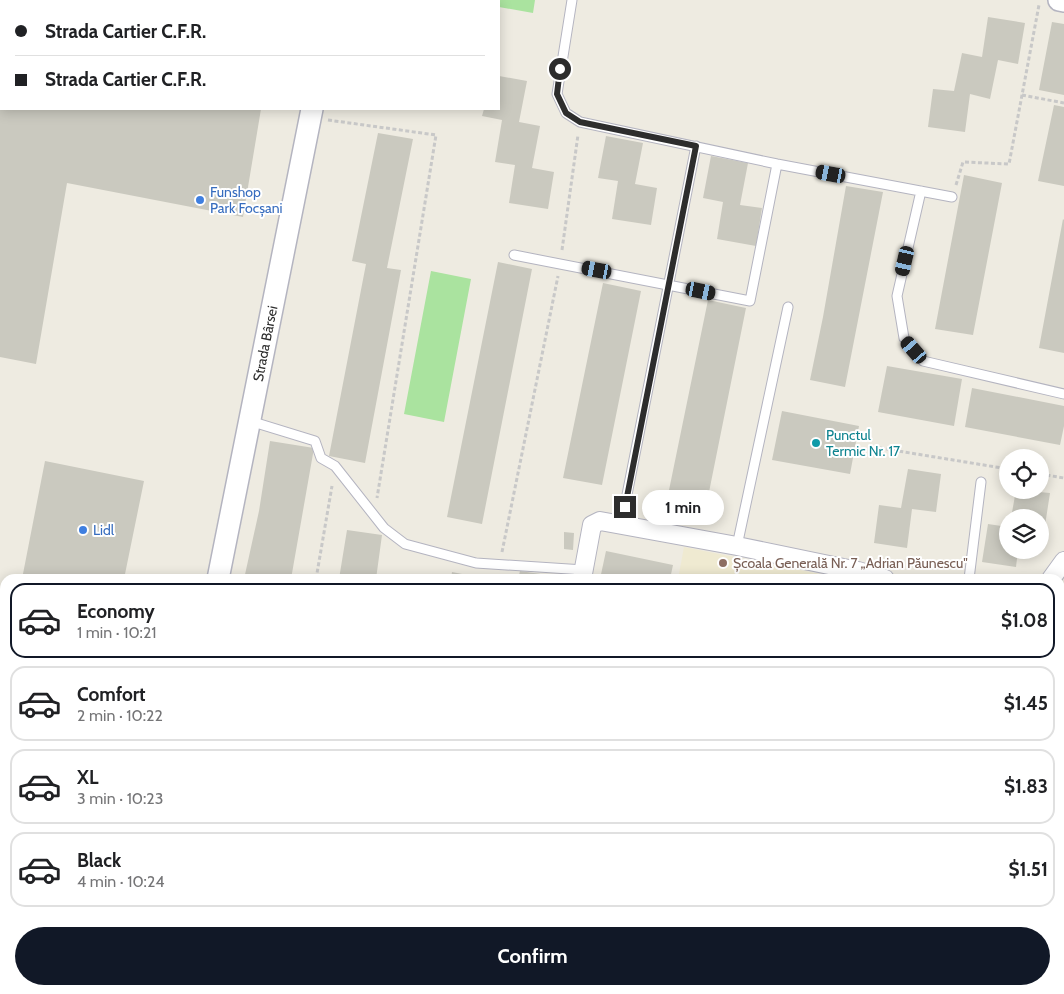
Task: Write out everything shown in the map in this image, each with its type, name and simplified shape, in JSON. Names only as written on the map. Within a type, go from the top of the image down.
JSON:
[{"type":"street","points":[[1058,0],[1064,1]]},
{"type":"street","name":"Strada Bârsei","points":[[219,574],[311,113]]},
{"type":"street","points":[[583,574],[592,525],[600,521],[736,546],[868,574]]},
{"type":"street","points":[[1055,574],[1064,561]]},
{"type":"lane","points":[[572,0],[557,94],[566,113],[580,122],[777,164],[952,197]]},
{"type":"lane","points":[[621,525],[696,146]]},
{"type":"lane","points":[[514,254],[750,301],[777,164]]},
{"type":"lane","points":[[921,191],[897,296],[904,338],[924,361],[1064,394]]},
{"type":"lane","points":[[736,546],[788,307]]},
{"type":"lane","points":[[250,421],[315,441],[321,458],[335,466],[384,528],[405,544],[476,563],[583,574]]},
{"type":"lane","points":[[970,574],[981,482]]},
{"type":"path","points":[[952,197],[963,162],[1009,164],[1040,0]]},
{"type":"path","points":[[1022,95],[1064,103]]},
{"type":"path","points":[[311,113],[436,135],[374,516]]},
{"type":"path","points":[[499,564],[561,263],[580,122]]},
{"type":"path","points":[[880,448],[999,468]]},
{"type":"path","points":[[317,574],[335,466]]},
{"type":"path","points":[[1049,476],[1064,478]]},
{"type":"shaded area","name":"Școala Generală Nr. 7 „Adrian Păunescu\"","points":[[684,547],[820,574],[679,574]]},
{"type":"green space","points":[[500,0],[535,0],[533,13],[500,7]]},
{"type":"green space","points":[[431,271],[471,279],[444,422],[404,414]]},
{"type":"building","points":[[988,17],[1025,23],[1018,64],[998,60],[990,99],[970,94],[965,132],[928,127],[933,89],[954,91],[962,53],[982,57]]},
{"type":"building","points":[[1052,22],[1064,24],[1064,95],[1039,90]]},
{"type":"building","points":[[500,76],[527,81],[519,122],[540,126],[532,168],[554,172],[548,209],[509,203],[515,165],[495,162],[502,120],[482,116],[484,110],[500,110]]},
{"type":"building","points":[[1054,105],[1064,107],[1064,186],[1038,181]]},
{"type":"building","name":"Funshop Park Focșani","points":[[0,110],[261,110],[243,217],[67,183],[36,364],[0,357]]},
{"type":"building","points":[[378,133],[413,139],[387,268],[401,270],[365,463],[329,456],[366,264],[352,261]]},
{"type":"building","points":[[606,136],[643,143],[635,184],[657,188],[651,225],[612,219],[618,181],[598,178]]},
{"type":"building","points":[[711,156],[748,163],[740,205],[762,208],[756,246],[717,239],[723,202],[703,198]]},
{"type":"building","points":[[964,175],[1002,183],[973,335],[935,329]]},
{"type":"building","points":[[846,186],[883,192],[845,387],[810,380]]},
{"type":"building","points":[[1064,220],[1064,353],[1039,348]]},
{"type":"building","points":[[498,262],[532,269],[482,524],[447,517]]},
{"type":"building","points":[[603,283],[641,291],[602,485],[563,478]]},
{"type":"building","points":[[708,300],[746,308],[707,502],[668,495]]},
{"type":"building","points":[[887,366],[962,379],[954,426],[878,412]]},
{"type":"building","points":[[972,388],[1064,406],[1064,426],[1060,445],[965,427]]},
{"type":"building","name":"Punctul Termic Nr. 17","points":[[782,411],[859,426],[850,474],[772,460]]},
{"type":"building","points":[[270,441],[314,448],[292,574],[245,574],[259,511]]},
{"type":"building","name":"Lidl","points":[[45,461],[144,481],[125,574],[23,574]]},
{"type":"building","points":[[908,469],[941,474],[936,512],[912,509],[907,548],[874,543],[879,505],[901,508]]},
{"type":"building","points":[[1050,493],[1048,509],[1013,509],[1014,499],[1049,499]]},
{"type":"building","points":[[988,524],[999,526],[999,559],[1017,559],[1016,567],[982,562]]},
{"type":"building","points":[[347,530],[382,535],[377,574],[340,574]]},
{"type":"building","points":[[564,532],[574,533],[573,550],[564,549]]},
{"type":"building","points":[[606,551],[673,565],[671,574],[601,574]]},
{"type":"building","points":[[520,571],[540,574],[519,574]]},
{"type":"place","name":"Funshop Park Focșani","points":[[200,200]]},
{"type":"place","name":"Punctul Termic Nr. 17","points":[[816,443]]},
{"type":"place","name":"Lidl","points":[[83,530]]},
{"type":"place","name":"Școala Generală Nr. 7 „Adrian Păunescu\"","points":[[723,563]]},
{"type":"route","points":[[560,69],[557,94],[566,113],[580,122],[696,146],[625,507]]}]
